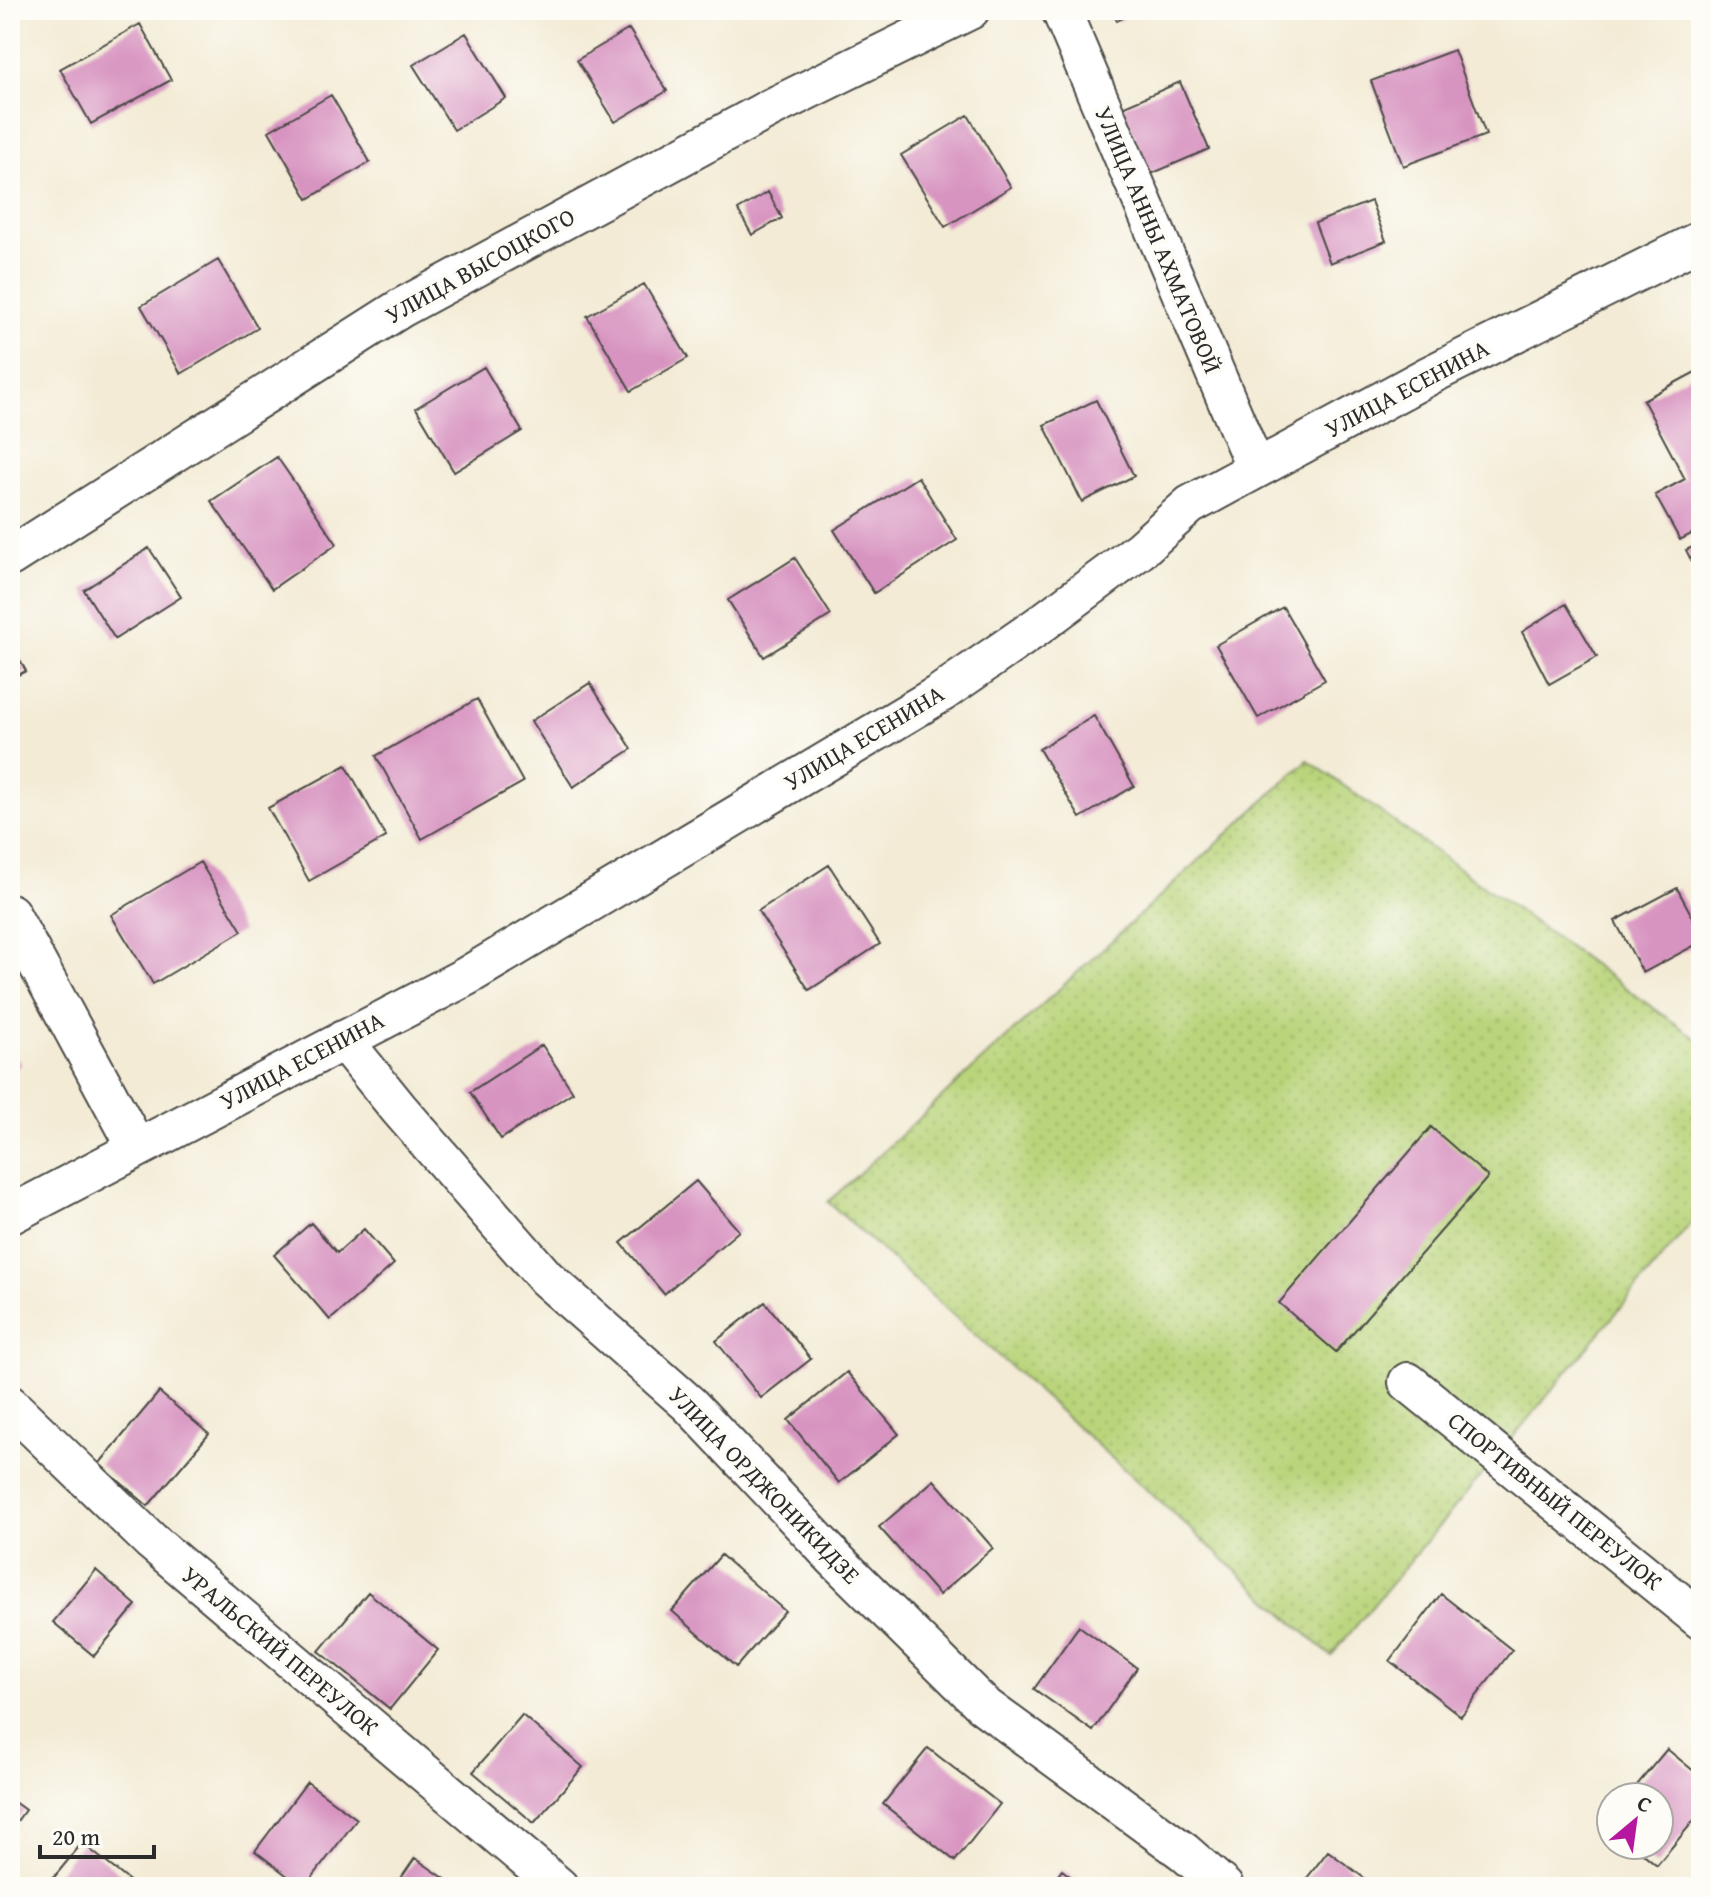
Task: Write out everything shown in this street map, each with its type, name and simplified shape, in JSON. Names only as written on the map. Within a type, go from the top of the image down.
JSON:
[{"type":"street","name":"УЛИЦА ВЫСОЦКОГО","points":[[10,557],[401,308],[769,109],[970,10]]},
{"type":"street","name":"УЛИЦА АННЫ АХМАТОВОЙ","points":[[1061,10],[1256,469]]},
{"type":"street","name":"УЛИЦА ЕСЕНИНА","points":[[10,1215],[467,976],[941,693],[1140,550],[1190,505],[1430,375],[1701,240]]},
{"type":"street","points":[[10,913],[137,1148]]},
{"type":"street","name":"УЛИЦА ОРДЖОНИКИДЗЕ","points":[[343,1040],[546,1278],[690,1405],[834,1558],[983,1705],[1184,1852],[1224,1887]]},
{"type":"street","name":"СПОРТИВНЫЙ ПЕРЕУЛОК","points":[[1408,1382],[1701,1620]]},
{"type":"street","name":"УРАЛЬСКИЙ ПЕРЕУЛОК","points":[[10,1405],[151,1541],[538,1881]]},
{"type":"green space","points":[[1308,760],[1701,1042],[1701,1211],[1331,1656],[828,1202]]},
{"type":"building","points":[[1112,10],[1139,10],[1117,21]]},
{"type":"building","points":[[140,24],[171,80],[91,124],[60,69]]},
{"type":"building","points":[[629,29],[667,91],[615,122],[577,60]]},
{"type":"building","points":[[466,33],[506,98],[454,130],[413,65]]},
{"type":"building","points":[[1454,50],[1486,135],[1403,166],[1371,81]]},
{"type":"building","points":[[1180,82],[1209,149],[1151,174],[1122,107]]},
{"type":"building","points":[[331,95],[370,162],[308,199],[269,131]]},
{"type":"building","points":[[968,115],[1011,187],[945,227],[901,155]]},
{"type":"building","points":[[768,192],[782,218],[752,235],[738,210]]},
{"type":"building","points":[[1371,201],[1386,241],[1330,263],[1315,223]]},
{"type":"building","points":[[218,260],[258,328],[181,374],[141,306]]},
{"type":"building","points":[[644,284],[688,358],[631,391],[587,316]]},
{"type":"building","points":[[484,367],[522,431],[454,472],[416,408]]},
{"type":"building","points":[[1701,369],[1701,529],[1680,540],[1655,495],[1685,479],[1643,400]]},
{"type":"building","points":[[1096,400],[1134,476],[1082,502],[1044,425]]},
{"type":"building","points":[[277,457],[337,544],[272,589],[211,501]]},
{"type":"building","points":[[918,477],[957,540],[874,593],[834,530]]},
{"type":"building","points":[[1701,543],[1701,580],[1686,550]]},
{"type":"building","points":[[149,548],[181,597],[115,639],[84,590]]},
{"type":"building","points":[[795,558],[831,615],[764,657],[728,600]]},
{"type":"building","points":[[1566,604],[1597,657],[1549,684],[1522,632]]},
{"type":"building","points":[[1283,607],[1325,680],[1258,718],[1216,645]]},
{"type":"building","points":[[10,642],[26,671],[10,679]]},
{"type":"building","points":[[590,683],[632,749],[573,787],[531,721]]},
{"type":"building","points":[[477,699],[523,782],[422,839],[376,756]]},
{"type":"building","points":[[1094,716],[1134,786],[1080,818],[1039,749]]},
{"type":"building","points":[[346,765],[386,837],[309,881],[268,808]]},
{"type":"building","points":[[200,862],[242,931],[153,984],[111,915]]},
{"type":"building","points":[[829,865],[880,944],[809,990],[758,911]]},
{"type":"building","points":[[1677,888],[1701,933],[1701,942],[1643,973],[1615,921]]},
{"type":"building","points":[[542,1045],[573,1092],[501,1139],[470,1092]]},
{"type":"building","points":[[10,1047],[21,1065],[10,1071]]},
{"type":"building","points":[[1431,1127],[1488,1177],[1336,1352],[1279,1303]]},
{"type":"building","points":[[696,1181],[739,1231],[664,1294],[621,1243]]},
{"type":"building","points":[[311,1223],[337,1253],[364,1229],[394,1264],[330,1320],[274,1255]]},
{"type":"building","points":[[765,1302],[811,1359],[761,1398],[716,1341]]},
{"type":"building","points":[[847,1372],[899,1434],[839,1483],[788,1420]]},
{"type":"building","points":[[159,1392],[209,1434],[148,1506],[99,1464]]},
{"type":"building","points":[[934,1480],[993,1548],[939,1595],[879,1527]]},
{"type":"building","points":[[721,1555],[785,1611],[736,1667],[672,1611]]},
{"type":"building","points":[[96,1570],[136,1605],[94,1656],[53,1622]]},
{"type":"building","points":[[368,1592],[438,1650],[390,1709],[319,1651]]},
{"type":"building","points":[[1441,1594],[1512,1650],[1461,1716],[1390,1661]]},
{"type":"building","points":[[1079,1626],[1137,1668],[1093,1731],[1034,1689]]},
{"type":"building","points":[[522,1715],[583,1767],[534,1823],[473,1772]]},
{"type":"building","points":[[928,1748],[1000,1804],[955,1861],[883,1804]]},
{"type":"building","points":[[1667,1749],[1701,1777],[1701,1812],[1675,1843],[1675,1781],[1640,1781]]},
{"type":"building","points":[[307,1782],[357,1819],[302,1887],[255,1851]]},
{"type":"building","points":[[10,1799],[25,1810],[10,1831]]},
{"type":"building","points":[[82,1843],[137,1887],[46,1887]]},
{"type":"building","points":[[1328,1851],[1376,1887],[1300,1887]]},
{"type":"building","points":[[415,1858],[457,1887],[395,1887]]},
{"type":"building","points":[[1062,1870],[1084,1887],[1049,1887]]}]
